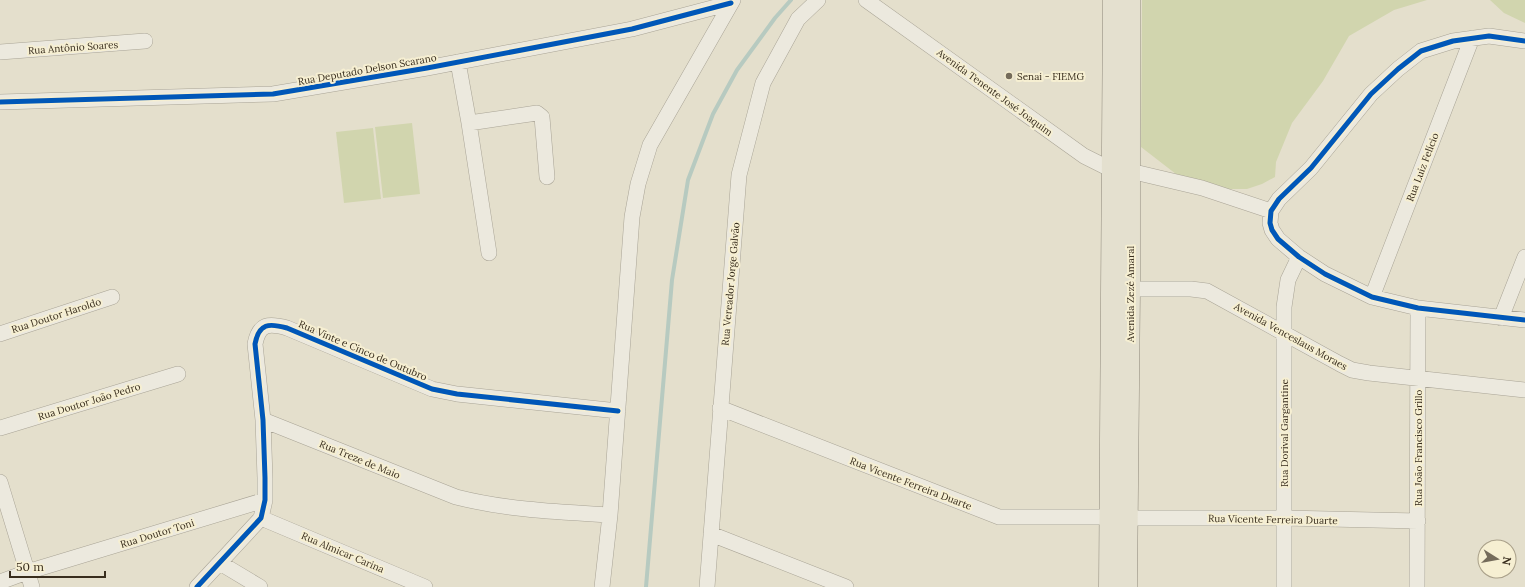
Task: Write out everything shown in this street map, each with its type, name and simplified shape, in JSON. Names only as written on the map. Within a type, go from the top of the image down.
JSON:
[{"type":"main road","name":"Avenida Zezé Amaral","points":[[1109,587],[1119,518],[1130,290],[1121,170],[1113,0]]},
{"type":"main road","name":"Avenida Zezé Amaral","points":[[1127,587],[1119,518],[1111,281],[1121,170],[1130,0]]},
{"type":"main road","points":[[1111,281],[1125,289],[1130,290]]},
{"type":"street","name":"Rua Vereador Jorge Galvão","points":[[707,587],[739,175],[763,83],[798,19],[818,0]]},
{"type":"street","name":"Avenida Tenente José Joaquim","points":[[866,0],[1084,156],[1121,170]]},
{"type":"street","points":[[602,587],[610,515],[632,217],[638,184],[650,145],[732,1]]},
{"type":"street","name":"Rua Deputado Delson Scarano","points":[[0,102],[273,94],[458,62],[632,29],[732,1]]},
{"type":"street","points":[[1525,41],[1489,36],[1452,40],[1421,51],[1398,69],[1371,94],[1311,168],[1279,199],[1271,212],[1270,223],[1272,230],[1278,238],[1299,257],[1325,274],[1372,297],[1418,308],[1525,320]]},
{"type":"street","name":"Rua Luiz Felício","points":[[1372,297],[1472,38]]},
{"type":"street","name":"Rua Antônio Soares","points":[[0,52],[145,41]]},
{"type":"street","points":[[458,62],[489,253]]},
{"type":"street","points":[[469,123],[537,113],[542,117],[547,177]]},
{"type":"street","points":[[1121,170],[1202,188],[1271,212]]},
{"type":"street","name":"Rua Dorival Gargantine","points":[[1284,587],[1284,307],[1288,280],[1299,257]]},
{"type":"street","points":[[1501,318],[1525,257]]},
{"type":"street","name":"Avenida Venceslaus Moraes","points":[[1130,290],[1192,289],[1207,291],[1352,370],[1525,390]]},
{"type":"street","name":"Rua Doutor Haroldo","points":[[0,334],[112,297]]},
{"type":"street","name":"Rua João Francisco Grillo","points":[[1417,587],[1418,308]]},
{"type":"street","name":"Rua Vinte e Cinco de Outubro","points":[[263,420],[255,344],[257,335],[263,328],[274,324],[287,328],[432,389],[457,394],[618,411]]},
{"type":"street","name":"Rua Doutor João Pedro","points":[[0,428],[178,374]]},
{"type":"street","name":"Rua Vicente Ferreira Duarte","points":[[720,408],[999,517],[1284,518],[1418,521]]},
{"type":"street","points":[[197,587],[261,518],[265,500],[263,420]]},
{"type":"street","name":"Rua Treze de Maio","points":[[263,420],[456,497],[480,503],[542,511],[610,515]]},
{"type":"street","points":[[0,482],[32,587]]},
{"type":"street","name":"Rua Doutor Toni","points":[[0,582],[27,572],[265,500]]},
{"type":"street","name":"Rua Almicar Carina","points":[[261,518],[425,587]]},
{"type":"street","points":[[711,534],[846,587]]},
{"type":"street","points":[[220,563],[260,587]]},
{"type":"green space","points":[[1142,0],[1427,0],[1394,10],[1349,36],[1323,81],[1292,123],[1276,162],[1275,177],[1262,184],[1247,189],[1221,189],[1185,181],[1141,147]]},
{"type":"green space","points":[[1490,0],[1525,0],[1525,23],[1504,13]]},
{"type":"green space","points":[[412,123],[420,194],[383,198],[375,127]]},
{"type":"green space","points":[[373,128],[381,199],[344,203],[336,132]]},
{"type":"waterway","points":[[646,587],[672,280],[688,180],[713,114],[737,70],[775,18],[791,0]]},
{"type":"cycle path","points":[[0,102],[273,94],[427,68],[632,29],[731,3]]},
{"type":"cycle path","points":[[1525,41],[1489,36],[1453,41],[1421,51],[1398,69],[1371,94],[1311,168],[1279,199],[1271,211],[1270,223],[1272,230],[1278,239],[1299,257],[1325,274],[1372,297],[1418,308],[1525,320]]},
{"type":"cycle path","points":[[197,587],[261,518],[265,500],[265,478],[263,420],[255,344],[259,332],[266,326],[275,325],[287,328],[432,389],[457,394],[618,411]]},
{"type":"place","name":"Senai - FIEMG","points":[[1009,76]]}]
